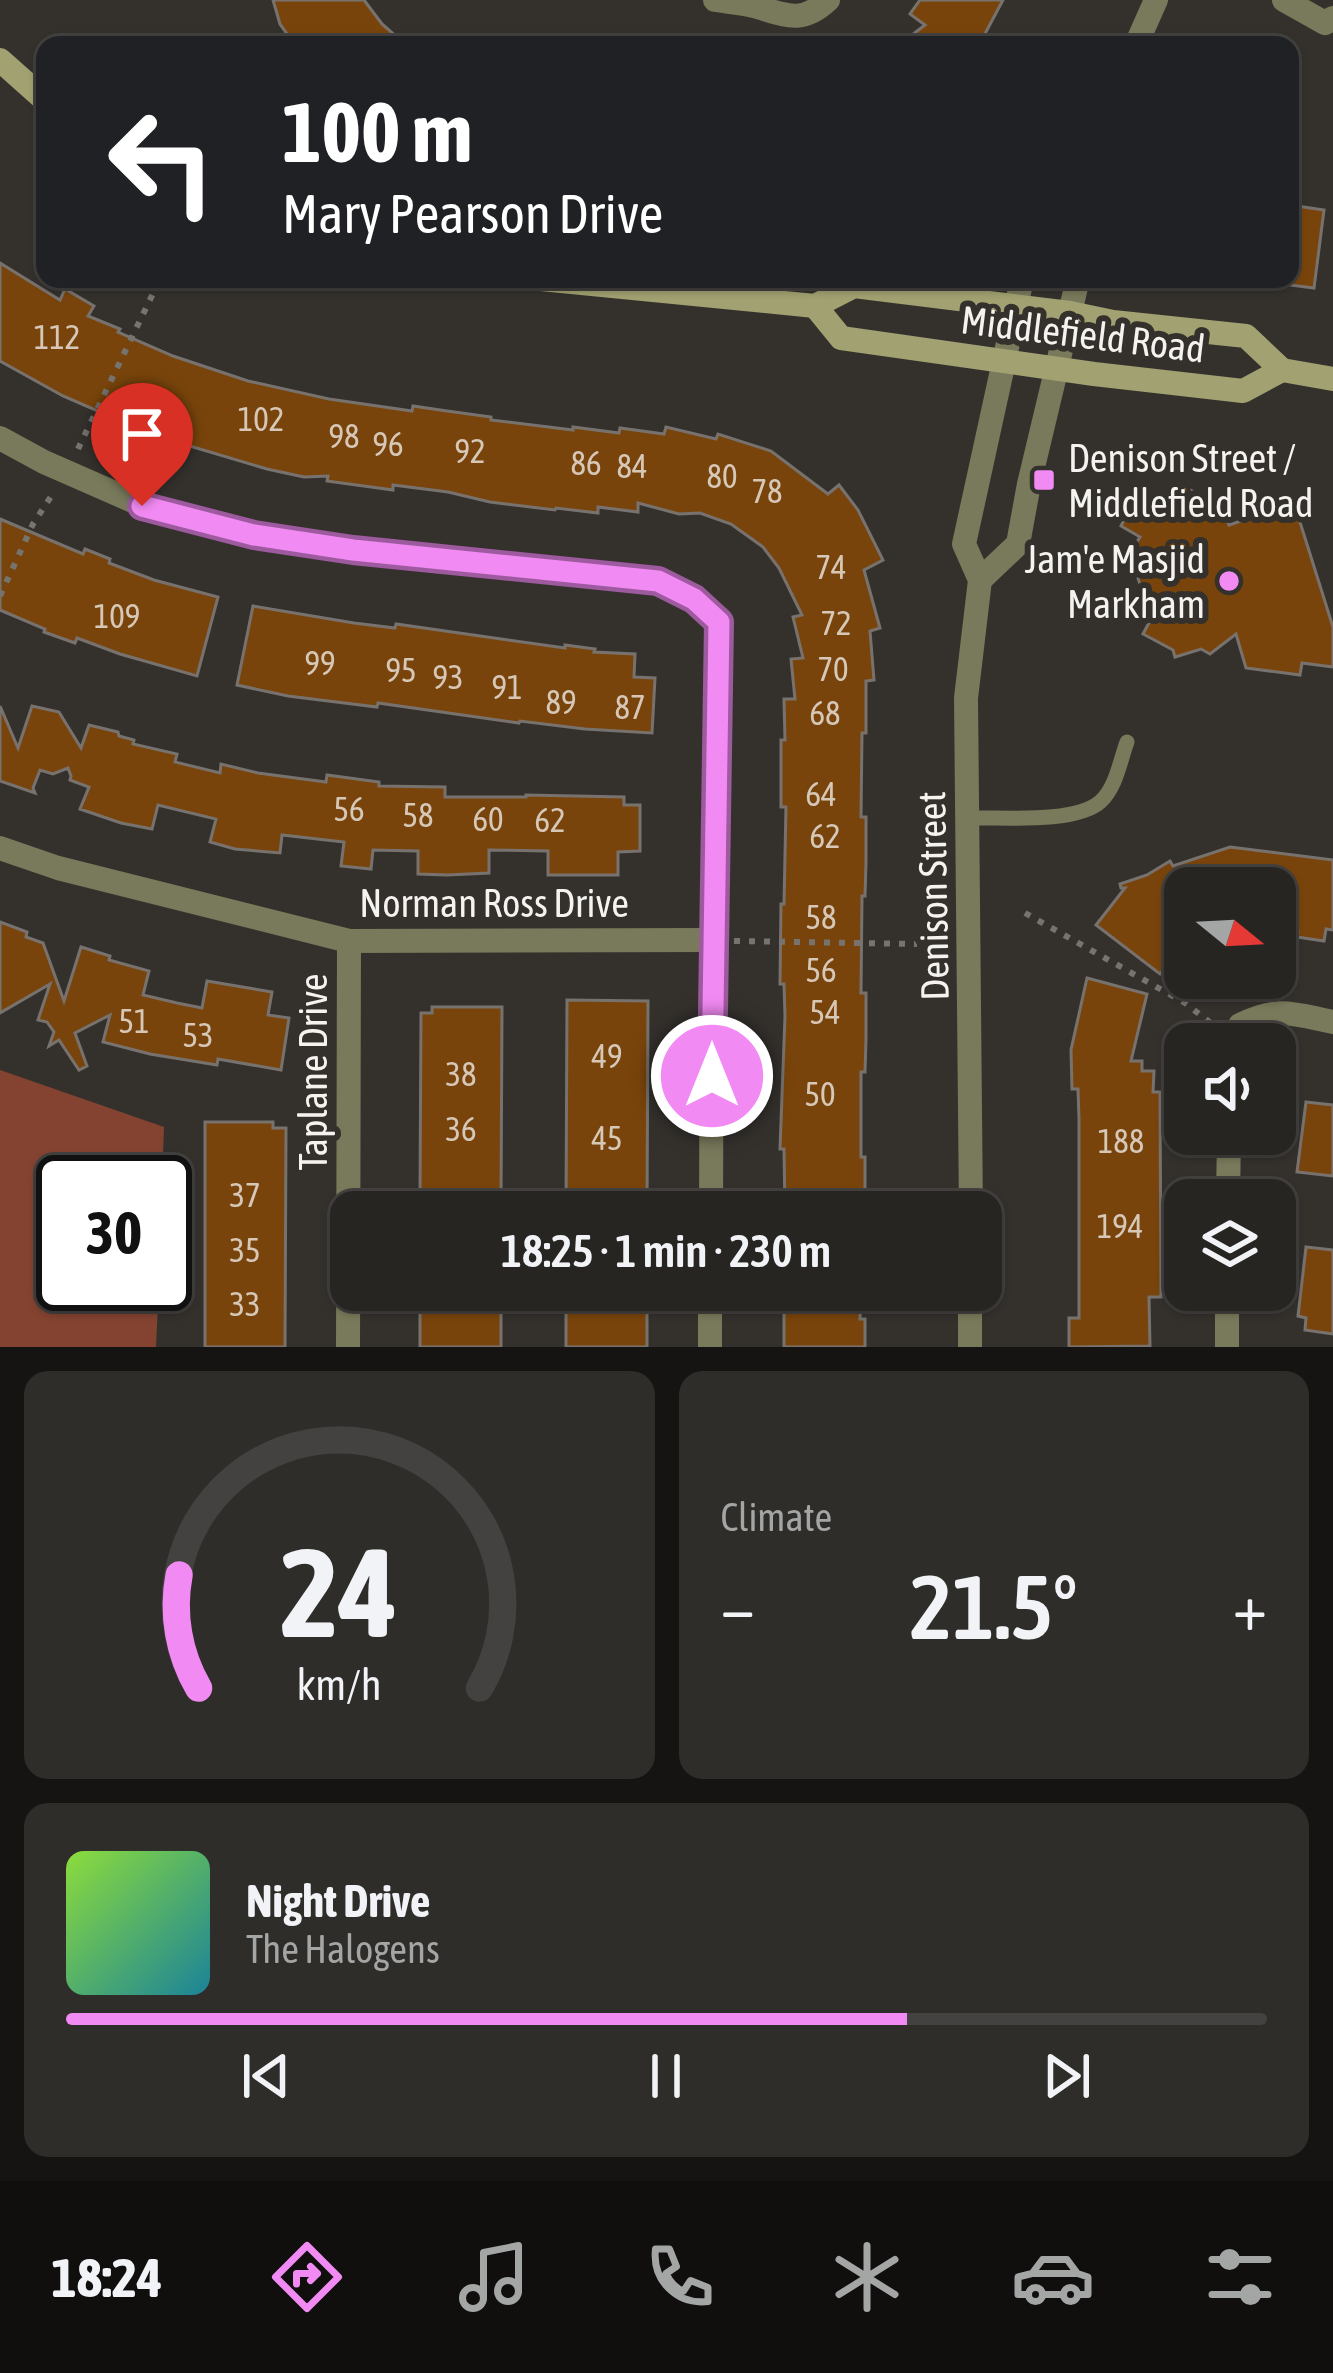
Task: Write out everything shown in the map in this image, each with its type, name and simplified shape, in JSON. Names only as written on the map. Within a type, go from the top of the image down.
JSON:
[{"type":"main road","points":[[0,60],[36,92]]},
{"type":"main road","name":"Middlefield Road","points":[[632,288],[815,306],[850,288]]},
{"type":"main road","name":"Middlefield Road","points":[[871,288],[1246,336],[1282,370],[1333,379]]},
{"type":"main road","name":"Middlefield Road","points":[[815,306],[841,338],[1004,362],[1243,391],[1282,370]]},
{"type":"street","points":[[715,0],[784,16],[808,15],[828,0]]},
{"type":"street","points":[[1140,36],[1156,0]]},
{"type":"street","points":[[1284,0],[1325,23],[1333,18]]},
{"type":"street","name":"Denison Street","points":[[971,1191],[966,698],[980,580],[964,544],[1020,288]]},
{"type":"street","points":[[980,580],[1018,544],[1076,288]]},
{"type":"street","points":[[0,438],[142,506],[254,535],[353,550],[658,581],[694,599],[719,622],[711,1191]]},
{"type":"street","name":"Norman Ross Drive","points":[[0,848],[58,868],[349,941],[712,940]]},
{"type":"street","name":"Taplane Drive","points":[[348,1347],[349,941]]},
{"type":"street","points":[[1244,1023],[1282,1011],[1333,1022]]},
{"type":"street","points":[[710,1311],[710,1347]]},
{"type":"street","points":[[970,1311],[970,1347]]},
{"type":"street","points":[[1227,1347],[1228,1311]]},
{"type":"lane","points":[[969,818],[1074,815],[1100,802],[1114,782],[1126,742]]},
{"type":"path","points":[[0,596],[33,524],[67,472],[156,288]]},
{"type":"path","points":[[1025,913],[1185,1003],[1210,1023]]},
{"type":"path","points":[[712,940],[917,944]]},
{"type":"shaded area","points":[[0,1070],[164,1127],[163,1155],[36,1155],[36,1311],[158,1311],[156,1347],[0,1347]]},
{"type":"building","points":[[273,0],[364,0],[396,36],[289,36]]},
{"type":"building","points":[[920,0],[1003,0],[984,36],[911,36],[925,25],[910,14]]},
{"type":"building","points":[[1299,206],[1324,210],[1314,288],[1299,286]]},
{"type":"building","points":[[0,263],[60,300],[65,289],[94,306],[88,316],[120,329],[118,332],[248,381],[329,399],[412,411],[413,406],[573,430],[619,433],[620,428],[664,434],[666,427],[716,439],[718,434],[771,451],[828,494],[839,485],[858,510],[883,560],[864,570],[880,628],[870,631],[874,680],[866,681],[866,733],[862,733],[861,817],[866,817],[866,862],[861,993],[866,993],[866,1039],[861,1157],[865,1157],[865,1191],[785,1191],[784,1149],[780,1149],[785,1016],[784,984],[780,984],[786,807],[781,807],[781,740],[785,740],[784,699],[795,699],[791,659],[803,658],[793,617],[802,615],[763,547],[731,524],[700,513],[679,514],[638,503],[638,512],[598,507],[598,513],[555,510],[393,485],[393,490],[327,481],[328,476],[304,477],[153,435],[63,396],[0,361]]},
{"type":"building","name":"Jam'e Masjid Markham","points":[[1185,487],[1205,498],[1210,510],[1222,506],[1229,525],[1294,503],[1333,627],[1333,667],[1302,663],[1300,675],[1246,668],[1236,634],[1210,654],[1201,649],[1175,657],[1173,650],[1143,634],[1151,619],[1130,553],[1140,537],[1121,526],[1133,502],[1153,513],[1161,495]]},
{"type":"building","points":[[0,519],[154,580],[218,597],[197,676],[77,638],[75,643],[0,610]]},
{"type":"building","points":[[253,606],[354,623],[395,628],[396,624],[635,654],[634,677],[655,678],[652,733],[519,723],[378,703],[377,707],[237,685]]},
{"type":"building","points":[[0,706],[18,748],[32,706],[59,712],[81,748],[89,725],[118,732],[134,740],[133,744],[177,754],[175,762],[220,773],[221,764],[326,782],[327,775],[379,782],[379,786],[445,787],[445,797],[624,797],[624,805],[640,805],[640,851],[618,852],[618,875],[548,875],[548,851],[489,850],[489,873],[447,875],[418,874],[418,851],[373,850],[371,869],[341,866],[344,842],[282,835],[280,853],[235,849],[210,842],[216,819],[158,805],[152,829],[80,809],[89,787],[70,780],[68,768],[53,774],[40,770],[35,793],[0,781]]},
{"type":"building","points":[[1230,847],[1333,860],[1333,930],[1326,929],[1324,941],[1297,937],[1296,867],[1164,867],[1164,969],[1160,974],[1096,925],[1125,888],[1120,884],[1170,861],[1173,866]]},
{"type":"building","points":[[0,922],[43,943],[64,1001],[81,947],[149,971],[143,995],[202,1008],[207,981],[272,992],[268,1015],[289,1018],[281,1070],[218,1059],[217,1065],[103,1042],[110,1015],[75,1033],[87,1066],[79,1070],[59,1040],[49,1046],[54,1032],[47,1022],[38,1020],[50,984],[0,1013]]},
{"type":"building","points":[[1087,978],[1147,994],[1131,1061],[1142,1061],[1142,1071],[1154,1071],[1153,1092],[1160,1092],[1161,1297],[1149,1297],[1150,1346],[1069,1347],[1069,1318],[1079,1318],[1079,1119],[1071,1050]]},
{"type":"building","points":[[567,1000],[648,1001],[647,1191],[566,1191]]},
{"type":"building","points":[[432,1007],[502,1007],[501,1191],[420,1191],[421,1013],[432,1013]]},
{"type":"building","points":[[1306,1102],[1333,1105],[1333,1176],[1297,1172]]},
{"type":"building","points":[[205,1122],[273,1122],[273,1128],[286,1128],[285,1347],[205,1347]]},
{"type":"building","points":[[1306,1247],[1333,1250],[1333,1334],[1305,1330],[1306,1318],[1298,1316]]},
{"type":"building","points":[[420,1311],[501,1311],[501,1347],[420,1347]]},
{"type":"building","points":[[566,1311],[647,1311],[647,1347],[566,1347]]},
{"type":"building","points":[[784,1311],[860,1311],[860,1319],[865,1319],[865,1347],[784,1347]]},
{"type":"place","name":"Denison Street / Middlefield Road","points":[[1044,480]]},
{"type":"place","name":"Jam'e Masjid Markham","points":[[1229,581]]},
{"type":"route","points":[[142,506],[254,535],[353,550],[658,581],[694,599],[719,622],[712,1076]]}]
